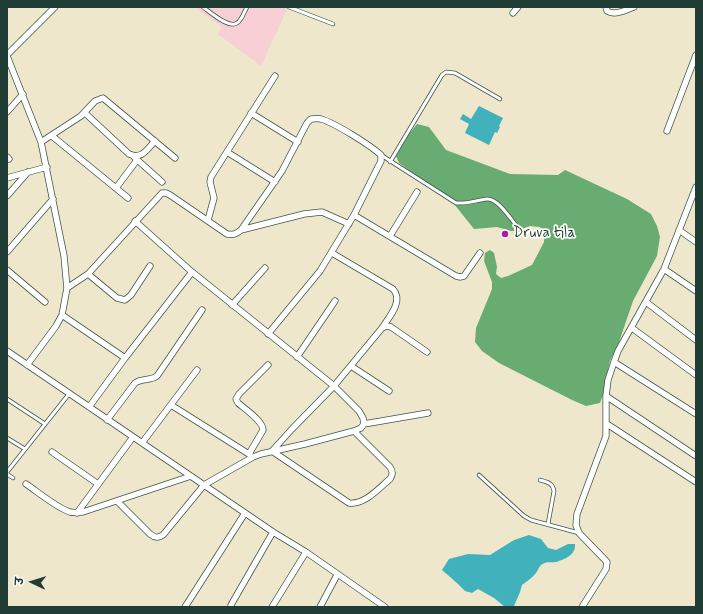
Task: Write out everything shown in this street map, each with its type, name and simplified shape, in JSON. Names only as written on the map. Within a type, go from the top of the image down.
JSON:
[{"type":"street","points":[[27,365],[56,326],[62,315],[67,288],[64,256],[41,142],[23,94],[8,66],[7,55],[55,7]]},
{"type":"street","points":[[513,13],[518,7]]},
{"type":"street","points":[[606,7],[607,11],[614,14],[634,7]]},
{"type":"street","points":[[667,131],[696,55]]},
{"type":"street","points":[[208,220],[214,198],[210,182],[211,177],[275,76]]},
{"type":"street","points":[[7,112],[23,94]]},
{"type":"street","points":[[41,142],[85,113],[95,101],[103,98],[175,158]]},
{"type":"street","points":[[85,113],[162,182]]},
{"type":"street","points":[[251,113],[298,142]]},
{"type":"street","points":[[67,288],[88,274],[162,193],[166,193],[227,234],[237,234],[275,182],[307,124],[311,119],[317,118],[347,132],[376,151],[381,155],[380,166],[332,253],[320,271],[268,334]]},
{"type":"street","points":[[52,136],[128,198]]},
{"type":"street","points":[[116,188],[135,158],[141,155],[155,141]]},
{"type":"street","points":[[227,152],[275,182]]},
{"type":"street","points":[[7,178],[47,166]]},
{"type":"street","points":[[7,196],[28,172]]},
{"type":"street","points":[[582,607],[606,569],[607,562],[579,533],[576,524],[577,514],[606,436],[606,396],[608,380],[614,362],[664,269],[696,187]]},
{"type":"street","points":[[390,236],[417,192]]},
{"type":"street","points":[[7,252],[53,199]]},
{"type":"street","points":[[241,230],[304,214],[322,212],[349,224]]},
{"type":"street","points":[[354,215],[456,276],[460,277],[468,273],[480,253]]},
{"type":"street","points":[[135,221],[192,272],[334,386],[359,411],[363,418],[364,424]]},
{"type":"street","points":[[679,230],[696,242]]},
{"type":"street","points":[[272,451],[334,386],[382,328],[397,304],[398,296],[394,289],[332,253]]},
{"type":"street","points":[[88,274],[117,298],[124,300],[131,296],[150,266]]},
{"type":"street","points":[[232,305],[265,268]]},
{"type":"street","points":[[664,269],[696,291]]},
{"type":"street","points":[[7,270],[45,302]]},
{"type":"street","points":[[90,407],[125,358],[192,272]]},
{"type":"street","points":[[297,357],[336,301]]},
{"type":"street","points":[[646,302],[696,340]]},
{"type":"street","points":[[107,420],[135,383],[139,380],[154,378],[157,376],[202,310]]},
{"type":"street","points":[[62,315],[125,358]]},
{"type":"street","points":[[382,328],[387,326],[391,327],[427,352]]},
{"type":"street","points":[[632,328],[696,375]]},
{"type":"street","points":[[7,352],[244,513],[306,552],[385,607]]},
{"type":"street","points":[[614,362],[696,414]]},
{"type":"street","points":[[251,455],[263,427],[260,422],[238,403],[236,399],[239,394],[268,365]]},
{"type":"street","points":[[351,366],[389,391]]},
{"type":"street","points":[[142,443],[197,370]]},
{"type":"street","points":[[606,396],[696,456]]},
{"type":"street","points":[[171,405],[251,455]]},
{"type":"street","points":[[117,500],[150,534],[159,538],[164,535],[204,485],[251,455],[305,444],[354,431],[361,428],[364,424],[428,413]]},
{"type":"street","points":[[607,424],[696,482]]},
{"type":"street","points":[[272,451],[349,503],[359,503],[390,479],[393,472],[390,467],[354,431]]},
{"type":"street","points":[[77,513],[133,437]]},
{"type":"street","points":[[52,452],[98,484]]},
{"type":"street","points":[[26,484],[64,509],[77,513],[191,476]]},
{"type":"street","points":[[185,607],[244,513]]},
{"type":"street","points":[[231,605],[273,532]]},
{"type":"street","points":[[272,607],[306,552]]},
{"type":"street","points":[[320,607],[337,575]]},
{"type":"lane","points":[[203,7],[225,23],[232,25],[240,21],[247,7]]},
{"type":"lane","points":[[289,7],[333,24]]},
{"type":"lane","points":[[390,162],[442,75],[446,72],[454,73],[500,99]]},
{"type":"lane","points":[[381,155],[456,203],[463,204],[487,199],[495,201],[518,229]]},
{"type":"lane","points":[[13,478],[7,473],[69,394]]},
{"type":"lane","points":[[7,399],[45,424]]},
{"type":"lane","points":[[7,438],[25,449]]},
{"type":"lane","points":[[479,475],[524,516],[531,520],[579,533]]},
{"type":"lane","points":[[540,480],[549,482],[554,487],[548,524]]},
{"type":"shaded area","points":[[194,7],[288,7],[261,66],[218,34],[222,27]]},
{"type":"green space","points":[[417,124],[429,127],[446,150],[510,174],[558,175],[565,170],[627,199],[651,214],[657,226],[660,237],[657,256],[633,301],[619,342],[610,361],[604,392],[600,403],[586,406],[572,400],[499,363],[482,351],[475,342],[476,328],[492,289],[492,282],[484,261],[485,253],[490,250],[494,253],[497,267],[496,274],[501,278],[508,276],[532,265],[544,242],[544,234],[540,227],[530,226],[517,231],[497,227],[474,229],[454,204],[435,192],[399,163],[396,156],[409,134]]},
{"type":"water","points":[[479,106],[503,118],[497,133],[495,132],[489,145],[465,133],[469,124],[460,119],[463,114],[471,119]]},
{"type":"water","points":[[529,535],[541,539],[548,548],[556,550],[568,544],[575,544],[575,548],[572,554],[566,558],[541,565],[534,575],[522,585],[514,606],[505,607],[494,598],[478,589],[472,593],[465,591],[442,570],[449,559],[468,554],[490,555],[514,540]]},
{"type":"place","name":"Druva tila","points":[[505,234]]}]
